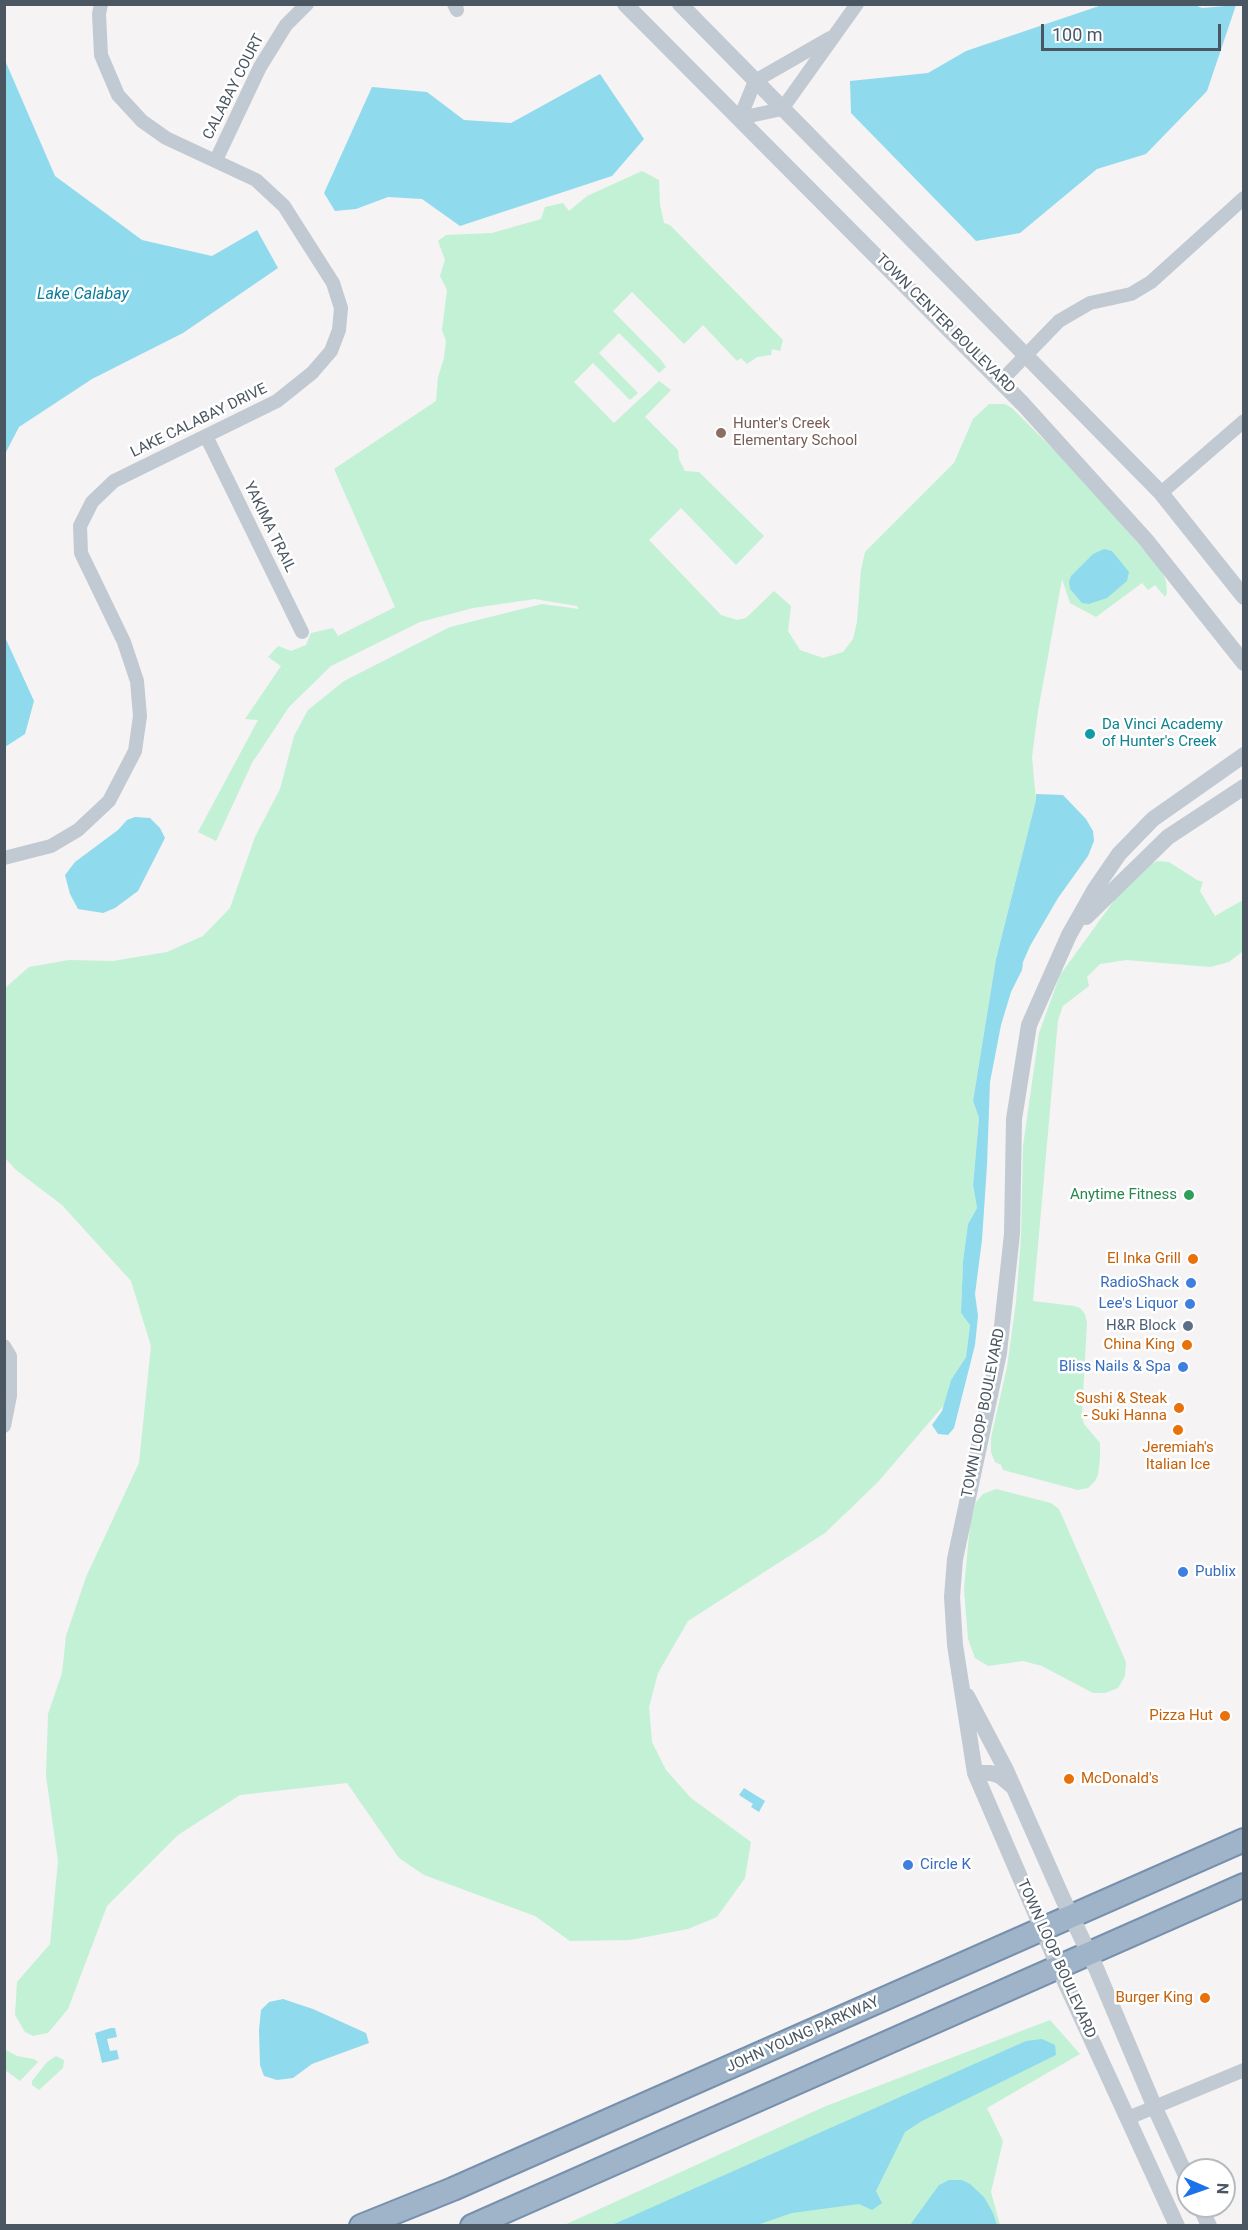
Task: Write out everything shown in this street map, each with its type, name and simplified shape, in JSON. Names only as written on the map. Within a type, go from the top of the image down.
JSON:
[{"type":"highway","name":"JOHN YOUNG PARKWAY","points":[[361,2226],[453,2189],[1244,1840]]},
{"type":"highway","points":[[472,2226],[1244,1885]]},
{"type":"street","name":"LAKE CALABAY DRIVE","points":[[4,858],[51,846],[78,830],[109,801],[135,751],[140,716],[137,681],[124,642],[81,554],[80,526],[92,502],[114,482],[278,401],[312,373],[331,351],[339,330],[341,308],[333,283],[285,206],[256,180],[166,138],[142,122],[118,95],[101,55],[99,14],[101,4]]},
{"type":"street","name":"CALABAY COURT","points":[[216,160],[260,67],[286,25],[307,4]]},
{"type":"street","name":"TOWN CENTER BOULEVARD","points":[[625,4],[1001,381],[1146,540],[1244,663]]},
{"type":"street","points":[[680,4],[1026,353],[1161,493],[1244,597]]},
{"type":"street","points":[[740,118],[782,109],[857,4]]},
{"type":"street","points":[[740,118],[755,81],[833,36]]},
{"type":"street","points":[[1001,381],[1059,321],[1090,303],[1131,294],[1151,282],[1244,198]]},
{"type":"street","points":[[1161,493],[1244,421]]},
{"type":"street","name":"YAKIMA TRAIL","points":[[206,436],[302,632]]},
{"type":"street","name":"TOWN LOOP BOULEVARD","points":[[1177,2226],[1058,1966],[975,1773],[955,1645],[953,1609],[955,1559],[999,1353],[1012,1234],[1014,1119],[1029,1025],[1069,935],[1095,889],[1119,854],[1153,819],[1244,755]]},
{"type":"street","name":"TOWN LOOP BOULEVARD","points":[[1069,935],[1168,837],[1244,787]]},
{"type":"street","points":[[4,1346],[10,1356],[10,1396],[4,1425]]},
{"type":"street","name":"TOWN LOOP BOULEVARD","points":[[961,1684],[1013,1787],[1089,1953],[1178,2158]]},
{"type":"street","points":[[975,1773],[991,1773],[1000,1776],[1013,1787]]},
{"type":"street","points":[[1128,2118],[1244,2070]]},
{"type":"green space","points":[[642,171],[659,180],[664,223],[670,225],[783,340],[780,351],[772,349],[771,355],[757,357],[747,364],[741,358],[737,361],[703,325],[684,344],[632,292],[613,311],[666,367],[659,373],[619,333],[599,353],[638,393],[630,400],[593,363],[574,382],[614,423],[659,381],[671,390],[645,417],[678,450],[679,459],[685,471],[699,472],[764,536],[736,565],[681,508],[649,540],[721,615],[737,620],[746,618],[774,591],[791,606],[788,631],[800,650],[823,658],[843,652],[853,639],[857,622],[861,570],[865,552],[954,463],[973,419],[989,404],[1005,404],[1012,408],[1070,466],[1161,570],[1166,581],[1165,597],[1155,585],[1148,590],[1142,583],[1096,617],[1070,603],[1062,579],[1032,757],[1036,800],[996,959],[973,1101],[979,1118],[973,1185],[977,1208],[968,1224],[963,1261],[961,1313],[970,1324],[966,1357],[951,1380],[944,1405],[878,1482],[825,1533],[688,1621],[658,1673],[649,1707],[652,1742],[666,1770],[691,1798],[751,1842],[745,1878],[717,1917],[688,1929],[630,1940],[570,1941],[535,1916],[424,1875],[399,1858],[347,1783],[240,1795],[178,1835],[107,1906],[68,2009],[48,2033],[33,2036],[25,2032],[15,2015],[17,1982],[50,1944],[58,1861],[46,1776],[48,1714],[62,1673],[66,1636],[86,1577],[139,1463],[151,1346],[131,1281],[62,1205],[16,1170],[5,1158],[5,988],[29,967],[69,960],[113,961],[167,952],[203,936],[230,908],[255,837],[280,789],[294,736],[308,710],[344,681],[450,627],[542,604],[579,609],[577,606],[535,599],[473,608],[420,622],[331,666],[289,707],[252,763],[216,841],[198,832],[258,720],[245,719],[281,666],[268,657],[278,646],[291,651],[306,645],[311,633],[333,628],[338,636],[395,607],[334,469],[436,401],[438,377],[446,341],[442,330],[447,290],[440,276],[445,260],[438,241],[446,235],[492,233],[541,219],[545,207],[563,203],[569,211],[587,196]]},
{"type":"green space","points":[[1158,861],[1169,862],[1203,882],[1200,891],[1215,916],[1243,900],[1243,951],[1229,962],[1210,967],[1126,960],[1100,964],[1087,977],[1089,986],[1063,1006],[1058,1020],[1033,1301],[1074,1306],[1080,1308],[1085,1314],[1087,1323],[1082,1414],[1084,1424],[1100,1443],[1100,1458],[1095,1481],[1088,1488],[1078,1490],[1003,1470],[1001,1465],[995,1462],[991,1452],[991,1438],[1007,1367],[1016,1302],[1021,1237],[1023,1146],[1039,1033],[1060,975],[1121,891],[1146,866]]},
{"type":"green space","points":[[996,1489],[1051,1503],[1059,1509],[1126,1662],[1125,1676],[1118,1688],[1105,1693],[1093,1693],[1042,1666],[1023,1661],[988,1666],[975,1658],[968,1639],[964,1589],[970,1524],[976,1502],[983,1494]]},
{"type":"green space","points":[[1050,2020],[1080,2054],[987,2108],[1003,2141],[991,2192],[1000,2225],[562,2226],[826,2106]]},
{"type":"green space","points":[[6,2050],[38,2062],[20,2081],[5,2070]]},
{"type":"green space","points":[[56,2056],[64,2060],[63,2068],[39,2090],[32,2085],[32,2081],[47,2062]]},
{"type":"water","points":[[1192,4],[1202,8],[1236,5],[1207,91],[1146,154],[1097,169],[1020,233],[976,241],[851,113],[850,81],[928,73],[966,51],[1102,5]]},
{"type":"water","name":"Lake Calabay","points":[[4,58],[55,176],[142,240],[212,256],[257,230],[278,268],[183,333],[92,379],[19,427],[5,454]]},
{"type":"water","points":[[600,74],[644,139],[612,176],[460,226],[422,199],[388,197],[356,209],[335,211],[324,193],[372,87],[427,92],[464,120],[511,123]]},
{"type":"water","points":[[1104,549],[1112,551],[1129,572],[1127,581],[1107,598],[1089,604],[1082,603],[1070,589],[1071,576],[1093,554]]},
{"type":"water","points":[[4,635],[34,701],[25,734],[5,747]]},
{"type":"water","points":[[1036,794],[1063,795],[1086,819],[1093,831],[1094,841],[1088,856],[1058,898],[1030,946],[1011,992],[1001,1025],[990,1082],[982,1240],[975,1294],[978,1316],[975,1345],[954,1428],[948,1435],[938,1434],[932,1425],[942,1411],[951,1380],[966,1357],[970,1325],[961,1313],[963,1261],[968,1224],[977,1208],[973,1185],[979,1118],[973,1101],[996,959]]},
{"type":"water","points":[[135,817],[150,818],[160,828],[165,838],[138,891],[115,908],[103,913],[78,909],[70,894],[65,875],[75,862],[118,830],[127,820]]},
{"type":"water","points":[[744,1788],[765,1801],[759,1812],[751,1807],[753,1804],[739,1795]]},
{"type":"water","points":[[283,1999],[313,2009],[366,2033],[369,2043],[312,2064],[293,2078],[277,2080],[264,2076],[260,2065],[261,2010],[269,2002]]},
{"type":"water","points":[[115,2028],[117,2037],[107,2039],[110,2051],[117,2050],[119,2059],[102,2063],[95,2033]]},
{"type":"water","points":[[1042,2039],[1055,2045],[1056,2055],[922,2121],[905,2132],[876,2191],[882,2203],[872,2210],[859,2204],[792,2213],[757,2225],[612,2225],[1026,2041]]},
{"type":"water","points":[[949,2180],[962,2180],[984,2197],[997,2225],[910,2225],[939,2185]]},
{"type":"place","name":"Hunter's Creek Elementary School","points":[[721,433]]},
{"type":"place","name":"Da Vinci Academy of Hunter's Creek","points":[[1090,734]]},
{"type":"place","name":"Anytime Fitness","points":[[1189,1195]]},
{"type":"place","name":"El Inka Grill","points":[[1193,1259]]},
{"type":"place","name":"RadioShack","points":[[1191,1283]]},
{"type":"place","name":"Lee's Liquor","points":[[1190,1304]]},
{"type":"place","name":"H&R Block","points":[[1188,1326]]},
{"type":"place","name":"China King","points":[[1187,1345]]},
{"type":"place","name":"Bliss Nails & Spa","points":[[1183,1367]]},
{"type":"place","name":"Sushi & Steak - Suki Hanna","points":[[1179,1408]]},
{"type":"place","name":"Jeremiah's Italian Ice","points":[[1178,1430]]},
{"type":"place","name":"Publix","points":[[1183,1572]]},
{"type":"place","name":"Pizza Hut","points":[[1225,1716]]},
{"type":"place","name":"McDonald's","points":[[1069,1779]]},
{"type":"place","name":"Circle K","points":[[908,1865]]},
{"type":"place","name":"Burger King","points":[[1205,1998]]}]
